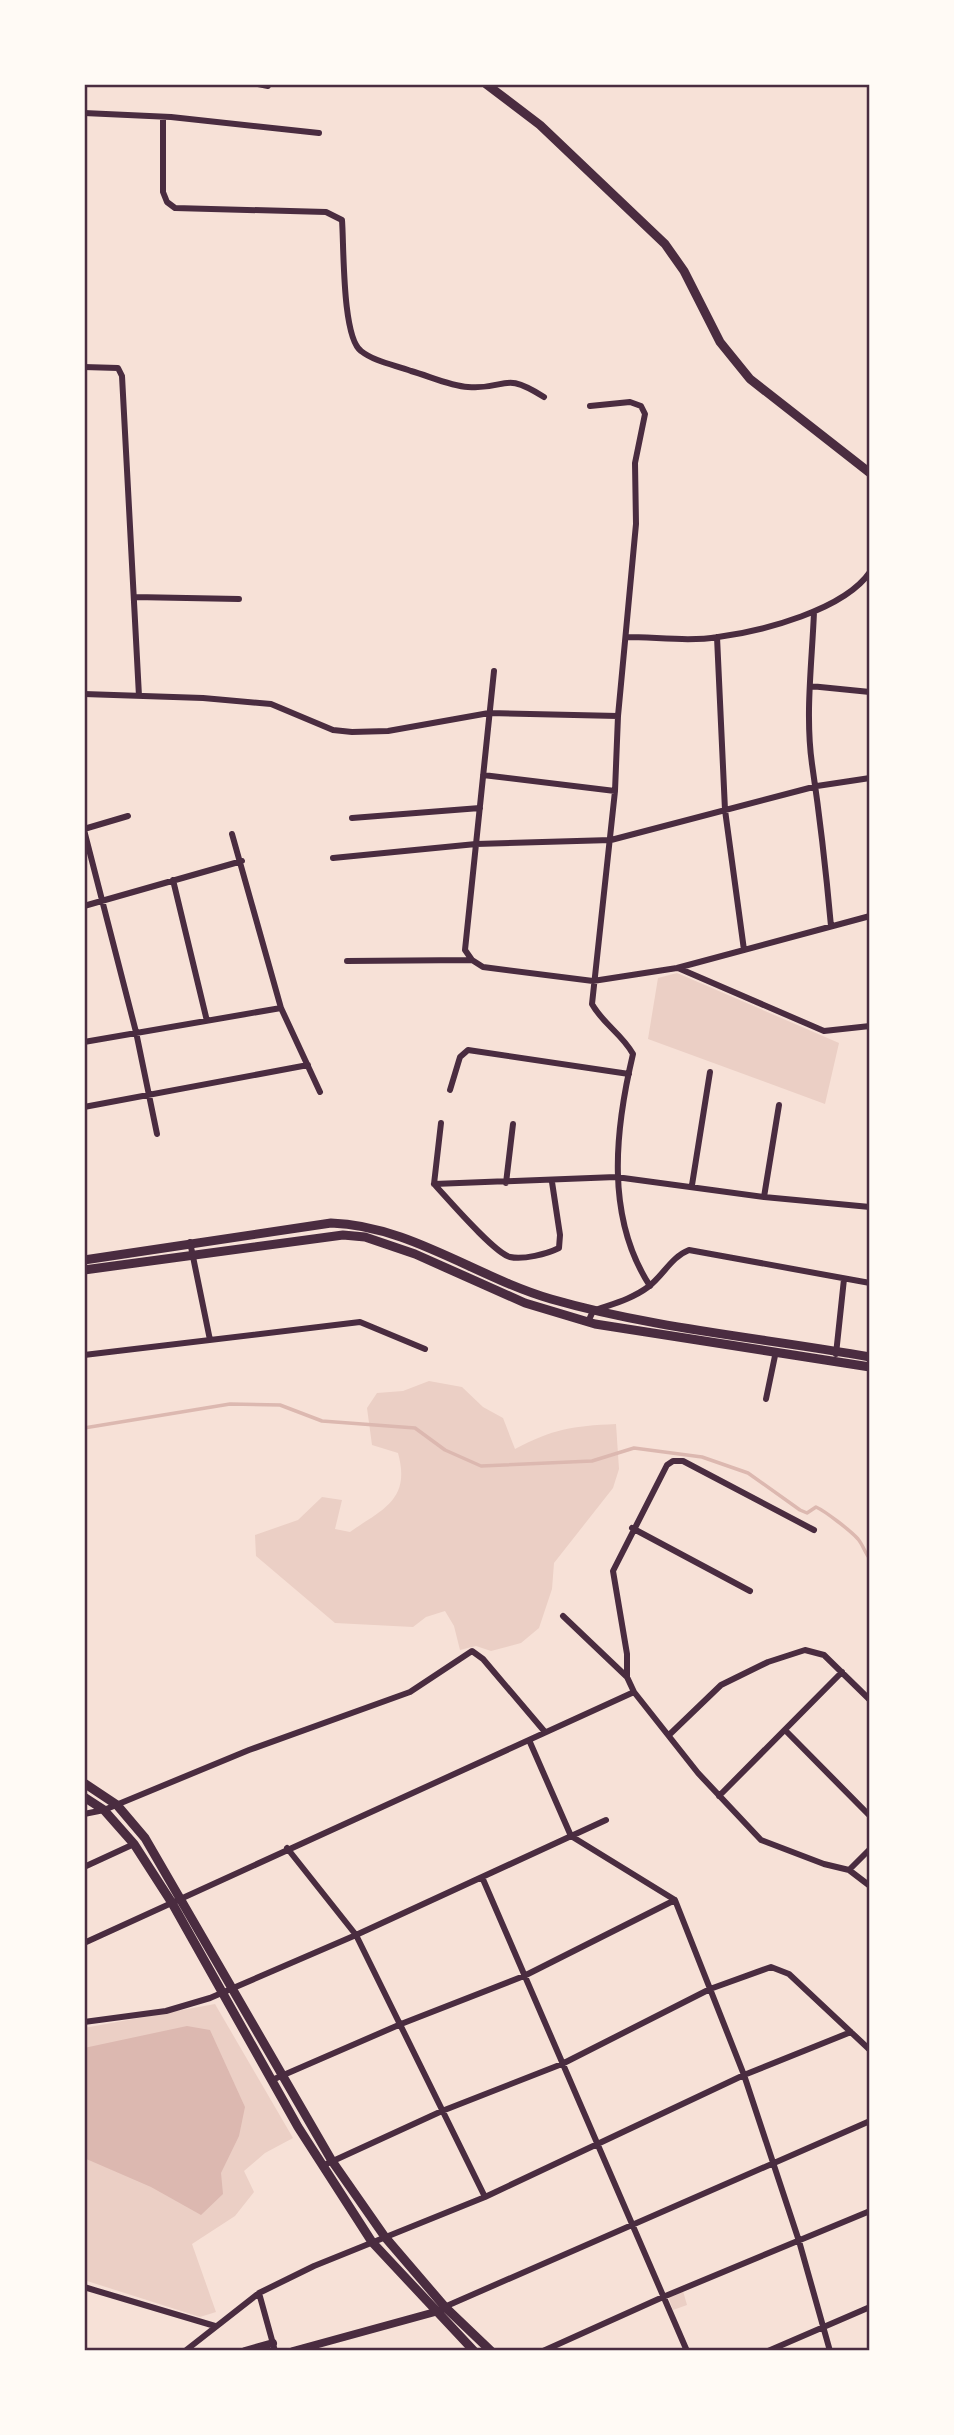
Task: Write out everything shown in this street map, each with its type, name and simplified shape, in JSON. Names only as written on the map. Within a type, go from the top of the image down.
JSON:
[{"type":"main road","points":[[486,84],[540,125],[665,244],[684,271],[720,342],[750,379],[870,473]]},
{"type":"main road","points":[[84,1260],[331,1223],[368,1226],[533,1294],[593,1311],[777,1347]]},
{"type":"main road","points":[[84,1270],[343,1235],[365,1237],[415,1254],[525,1303],[589,1322],[835,1356],[870,1357]]},
{"type":"main road","points":[[835,1356],[870,1367]]},
{"type":"main road","points":[[84,1783],[117,1805],[145,1838],[183,1898],[331,2161],[385,2237],[445,2307],[491,2351]]},
{"type":"main road","points":[[84,1797],[104,1810],[134,1844],[172,1903],[322,2166],[372,2242],[474,2351]]},
{"type":"street","points":[[258,84],[268,86]]},
{"type":"street","points":[[84,113],[163,117],[320,133]]},
{"type":"street","points":[[163,117],[163,192],[167,202],[175,208],[326,212],[342,220],[349,320],[353,343],[360,351],[376,360],[467,387],[521,382],[544,397]]},
{"type":"street","points":[[84,367],[111,366],[118,368],[122,376],[139,696]]},
{"type":"street","points":[[590,406],[630,402],[641,406],[645,414],[635,463],[636,524],[618,716],[615,791],[592,1004],[601,1020],[623,1037],[633,1054],[616,1177],[627,1243],[650,1286]]},
{"type":"street","points":[[626,637],[718,638],[814,612],[843,598],[870,572]]},
{"type":"street","points":[[134,597],[239,599]]},
{"type":"street","points":[[814,612],[810,686],[812,763],[817,786],[831,926]]},
{"type":"street","points":[[718,638],[725,810],[744,950]]},
{"type":"street","points":[[494,671],[465,950],[472,960],[483,967],[593,981],[677,968],[870,916]]},
{"type":"street","points":[[810,686],[870,692]]},
{"type":"street","points":[[84,694],[271,704],[333,730],[352,732],[388,731],[489,713],[618,716]]},
{"type":"street","points":[[483,775],[615,791]]},
{"type":"street","points":[[333,858],[476,844],[611,840],[817,786],[870,778]]},
{"type":"street","points":[[352,818],[480,808]]},
{"type":"street","points":[[128,816],[84,829],[135,1032],[157,1134]]},
{"type":"street","points":[[233,834],[281,1008],[320,1092]]},
{"type":"street","points":[[84,906],[242,861]]},
{"type":"street","points":[[173,880],[207,1021]]},
{"type":"street","points":[[347,961],[472,960]]},
{"type":"street","points":[[677,968],[824,1031],[870,1026]]},
{"type":"street","points":[[84,1042],[281,1008]]},
{"type":"street","points":[[450,1090],[460,1057],[468,1050],[629,1074]]},
{"type":"street","points":[[84,1107],[308,1065]]},
{"type":"street","points":[[692,1185],[710,1072]]},
{"type":"street","points":[[764,1197],[779,1105]]},
{"type":"street","points":[[434,1184],[441,1123]]},
{"type":"street","points":[[506,1183],[513,1124]]},
{"type":"street","points":[[434,1184],[552,1182],[616,1177],[692,1185],[764,1197],[870,1207]]},
{"type":"street","points":[[434,1184],[495,1248],[510,1257],[548,1253],[559,1248],[560,1235],[552,1182]]},
{"type":"street","points":[[190,1242],[210,1340]]},
{"type":"street","points":[[589,1322],[593,1311],[632,1297],[650,1286],[677,1256],[688,1250],[870,1283]]},
{"type":"street","points":[[835,1356],[844,1279]]},
{"type":"street","points":[[84,1354],[360,1322],[425,1349]]},
{"type":"street","points":[[766,1399],[777,1347]]},
{"type":"street","points":[[627,1677],[627,1654],[613,1571],[632,1528],[667,1465],[673,1461],[683,1461],[814,1530]]},
{"type":"street","points":[[632,1528],[750,1591]]},
{"type":"street","points":[[563,1616],[627,1677],[634,1692],[719,1796],[761,1840],[849,1871],[870,1885]]},
{"type":"street","points":[[669,1735],[721,1685],[768,1662],[805,1650],[824,1655],[870,1700]]},
{"type":"street","points":[[84,1814],[104,1810],[248,1750],[410,1692],[452,1667],[467,1652],[472,1651],[483,1658],[545,1732]]},
{"type":"street","points":[[719,1796],[842,1672]]},
{"type":"street","points":[[84,1943],[287,1848],[634,1692]]},
{"type":"street","points":[[786,1731],[870,1816]]},
{"type":"street","points":[[529,1740],[571,1836],[675,1900],[744,2076],[799,2241],[830,2351]]},
{"type":"street","points":[[84,2022],[166,2011],[223,1993],[606,1820]]},
{"type":"street","points":[[84,1867],[134,1844]]},
{"type":"street","points":[[287,1848],[356,1935],[485,2197]]},
{"type":"street","points":[[849,1871],[870,1849]]},
{"type":"street","points":[[482,1877],[688,2351]]},
{"type":"street","points":[[272,2080],[401,2024],[524,1976],[675,1900]]},
{"type":"street","points":[[322,2166],[442,2111],[562,2064],[710,1989],[771,1967],[784,1970],[870,2050]]},
{"type":"street","points":[[185,2351],[259,2294],[314,2266],[485,2197],[744,2076],[851,2032]]},
{"type":"street","points":[[293,2351],[435,2312],[772,2161],[870,2121]]},
{"type":"street","points":[[543,2351],[663,2297],[870,2211]]},
{"type":"street","points":[[84,2287],[215,2326]]},
{"type":"street","points":[[245,2351],[274,2347],[259,2294]]},
{"type":"street","points":[[768,2351],[870,2307]]},
{"type":"shaded area","points":[[677,973],[839,1043],[825,1104],[648,1039],[658,978]]},
{"type":"shaded area","points":[[429,1381],[462,1387],[483,1407],[503,1418],[515,1449],[563,1430],[616,1424],[619,1469],[613,1488],[554,1563],[552,1589],[539,1628],[521,1643],[491,1651],[476,1646],[460,1650],[454,1626],[445,1611],[426,1617],[413,1627],[335,1623],[256,1556],[255,1535],[298,1520],[322,1497],[342,1500],[335,1529],[350,1532],[391,1502],[401,1482],[398,1453],[372,1445],[367,1408],[377,1393],[403,1391]]},
{"type":"shaded area","points":[[215,2004],[293,2138],[265,2153],[244,2171],[254,2192],[235,2216],[192,2244],[216,2312],[200,2317],[84,2280],[84,2028]]},
{"type":"shaded area","points":[[187,2026],[210,2030],[245,2107],[239,2136],[221,2173],[223,2194],[201,2215],[151,2187],[84,2158],[84,2048]]},
{"type":"shaded area","points":[[683,2291],[687,2305],[673,2310],[668,2296]]},
{"type":"waterway","points":[[84,1428],[230,1404],[280,1405],[322,1421],[415,1428],[445,1450],[481,1466],[592,1461],[634,1448],[702,1457],[748,1473],[800,1510],[807,1513],[816,1507],[820,1509],[855,1535],[870,1559]]}]
